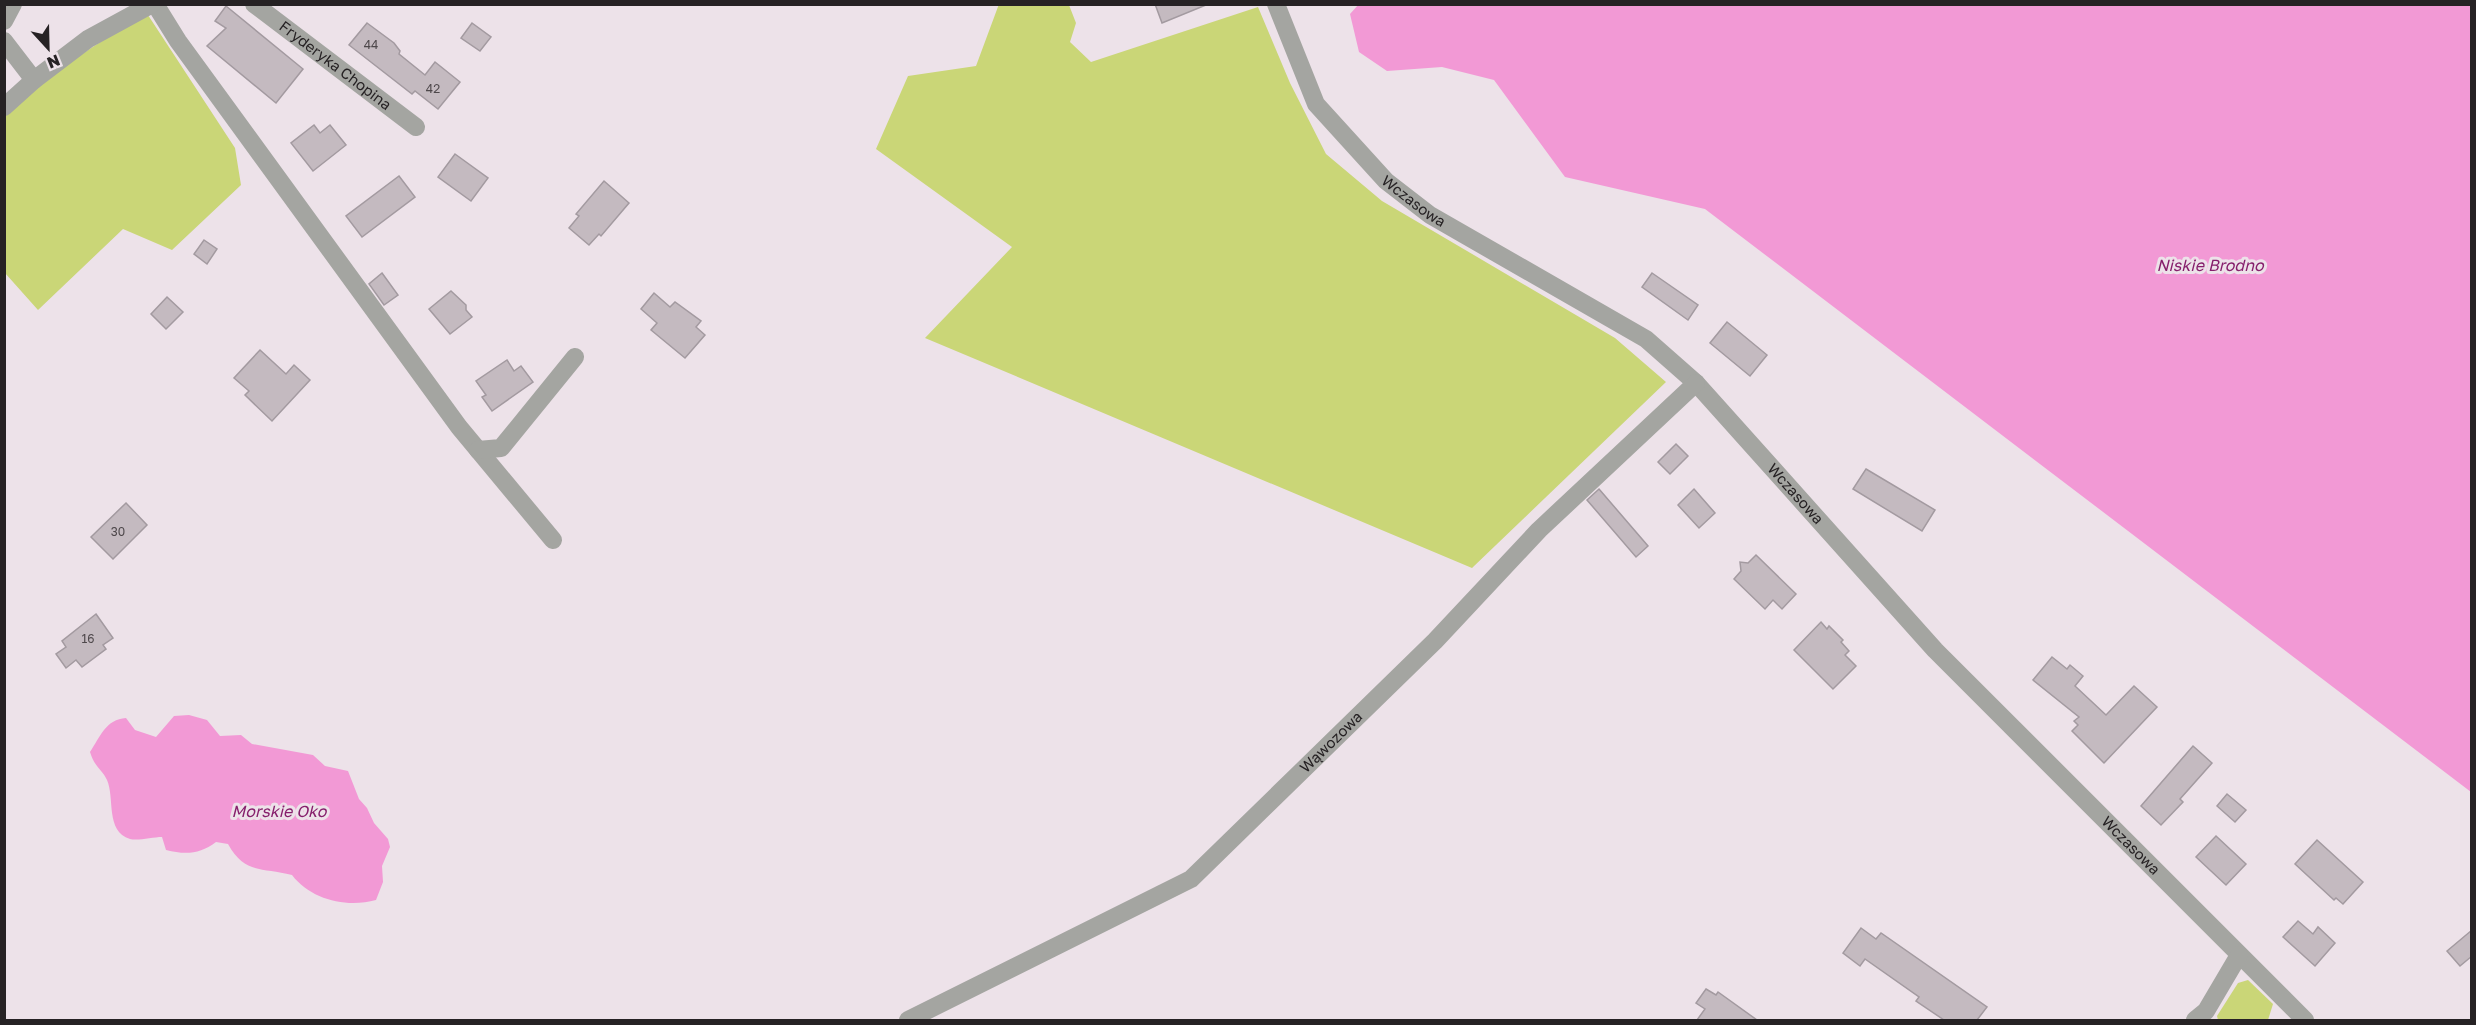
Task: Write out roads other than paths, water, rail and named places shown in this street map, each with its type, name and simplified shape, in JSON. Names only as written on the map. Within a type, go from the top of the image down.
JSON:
[{"type":"street","points":[[4,21],[13,4]]},
{"type":"street","points":[[4,107],[34,80],[88,39],[153,4],[478,450],[554,540]]},
{"type":"street","name":"Fryderyka Chopina","points":[[254,4],[416,127]]},
{"type":"street","name":"Wczasowa","points":[[1276,4],[1316,104],[1386,181],[1430,215],[1646,339],[1696,383],[1935,650],[2305,1020]]},
{"type":"street","points":[[4,41],[34,80]]},
{"type":"street","points":[[478,450],[501,448],[575,357]]},
{"type":"street","name":"Wąwozowa","points":[[908,1020],[1191,879],[1435,641],[1539,530],[1696,383]]},
{"type":"street","points":[[2195,1020],[2206,1011],[2239,955]]},
{"type":"water","name":"Niskie Brodno","points":[[1359,4],[2471,5],[2471,792],[1705,209],[1565,177],[1494,80],[1442,67],[1387,71],[1359,52],[1350,14]]},
{"type":"water","name":"Morskie Oko","points":[[189,715],[207,720],[220,736],[241,735],[252,744],[313,755],[325,766],[348,771],[359,799],[367,808],[374,823],[388,839],[390,847],[382,866],[383,882],[376,900],[353,903],[319,896],[300,884],[292,875],[255,868],[241,861],[228,844],[216,842],[198,851],[180,853],[166,850],[162,837],[130,839],[122,835],[114,822],[107,780],[90,752],[108,725],[119,719],[126,718],[135,730],[156,737],[174,716]]}]
